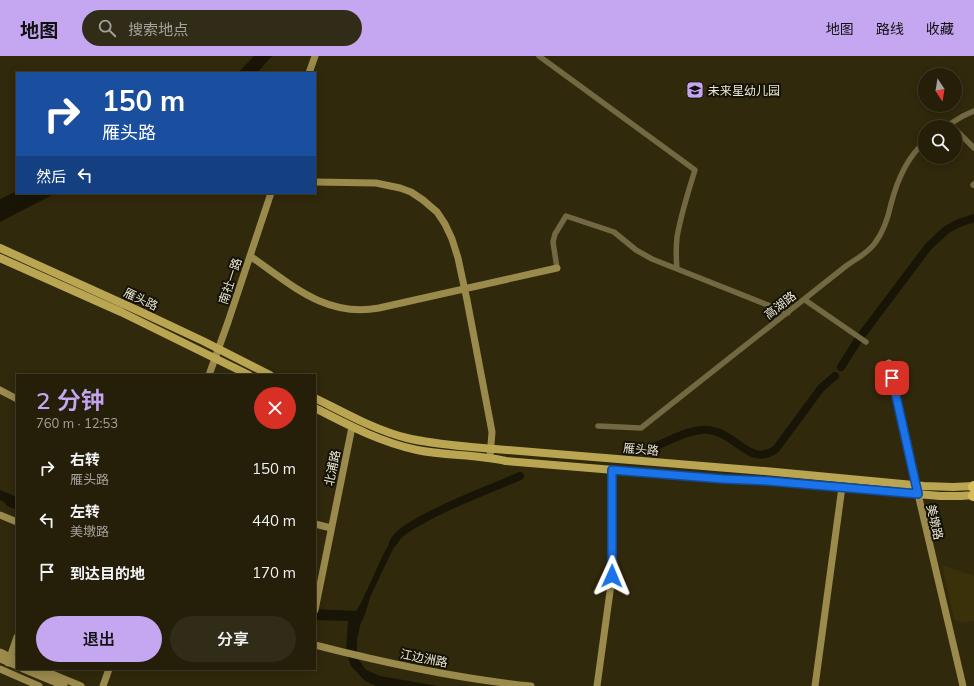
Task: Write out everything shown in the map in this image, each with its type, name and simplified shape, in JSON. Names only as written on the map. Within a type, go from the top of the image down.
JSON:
[{"type":"main road","name":"雁头路","points":[[0,248],[218,348],[268,374]]},
{"type":"main road","name":"雁头路","points":[[0,258],[122,312],[247,374]]},
{"type":"main road","name":"雁头路","points":[[316,399],[366,424],[398,436],[432,443],[785,473],[974,491]]},
{"type":"main road","name":"雁头路","points":[[316,409],[379,439],[411,448],[435,452],[612,470],[782,482],[918,494],[948,496],[974,491]]},
{"type":"street","points":[[309,72],[315,56]]},
{"type":"street","points":[[539,56],[695,170],[678,234],[677,269]]},
{"type":"street","points":[[959,120],[963,116],[974,111]]},
{"type":"street","points":[[962,137],[974,148]]},
{"type":"street","name":"高湖路","points":[[598,426],[641,428],[805,300],[846,266],[869,250],[880,236],[885,225],[896,188],[904,170],[918,150]]},
{"type":"street","points":[[316,182],[385,184],[406,190],[415,195],[423,200],[442,218],[448,229],[458,258],[465,288],[492,432],[490,457]]},
{"type":"street","name":"南社一路","points":[[209,374],[271,194]]},
{"type":"street","points":[[250,256],[307,296],[329,305],[360,310],[373,309],[557,268],[553,242],[555,234],[566,216],[614,232],[640,253],[652,259],[788,312]]},
{"type":"street","points":[[805,300],[866,342]]},
{"type":"street","name":"美墩路","points":[[889,363],[963,686]]},
{"type":"street","points":[[0,390],[16,398]]},
{"type":"street","name":"北浦路","points":[[316,604],[352,427]]},
{"type":"street","points":[[597,686],[612,576],[612,470]]},
{"type":"street","points":[[814,686],[842,487]]},
{"type":"street","points":[[0,515],[16,522]]},
{"type":"street","points":[[316,524],[331,528]]},
{"type":"street","points":[[12,660],[16,642]]},
{"type":"street","name":"江边洲路","points":[[316,645],[406,666],[475,679],[531,686]]},
{"type":"street","points":[[0,652],[12,660]]},
{"type":"street","points":[[0,659],[12,660]]},
{"type":"street","points":[[0,669],[38,686]]},
{"type":"street","points":[[25,670],[64,686]]},
{"type":"street","points":[[42,670],[82,686]]},
{"type":"street","points":[[103,686],[109,670]]},
{"type":"shaded area","points":[[254,56],[272,56],[258,72],[239,72]]},
{"type":"shaded area","name":"未来星幼儿园","points":[[694,79],[707,88],[693,100],[682,93]]},
{"type":"shaded area","points":[[16,191],[16,194],[54,194],[0,222],[0,199]]},
{"type":"shaded area","points":[[0,490],[16,497],[16,510],[7,506],[0,500]]},
{"type":"shaded area","points":[[396,532],[402,536],[395,545],[371,595],[361,622],[357,639],[357,657],[366,670],[380,676],[438,686],[376,686],[365,681],[351,666],[346,651],[348,621],[316,620],[316,609],[356,611],[384,553]]},
{"type":"shaded area","points":[[942,565],[974,576],[974,621],[963,623],[954,619]]},
{"type":"waterway","points":[[841,367],[858,340],[928,247],[946,230],[959,223],[974,218]]},
{"type":"waterway","points":[[653,447],[687,433],[709,430],[724,435],[751,452],[763,455],[769,453],[776,449],[821,388],[835,376]]},
{"type":"waterway","points":[[393,543],[404,531],[430,515],[520,476]]},
{"type":"place","name":"未来星幼儿园","points":[[695,90]]},
{"type":"route","points":[[612,576],[612,470],[768,481],[918,494],[892,378]]}]
